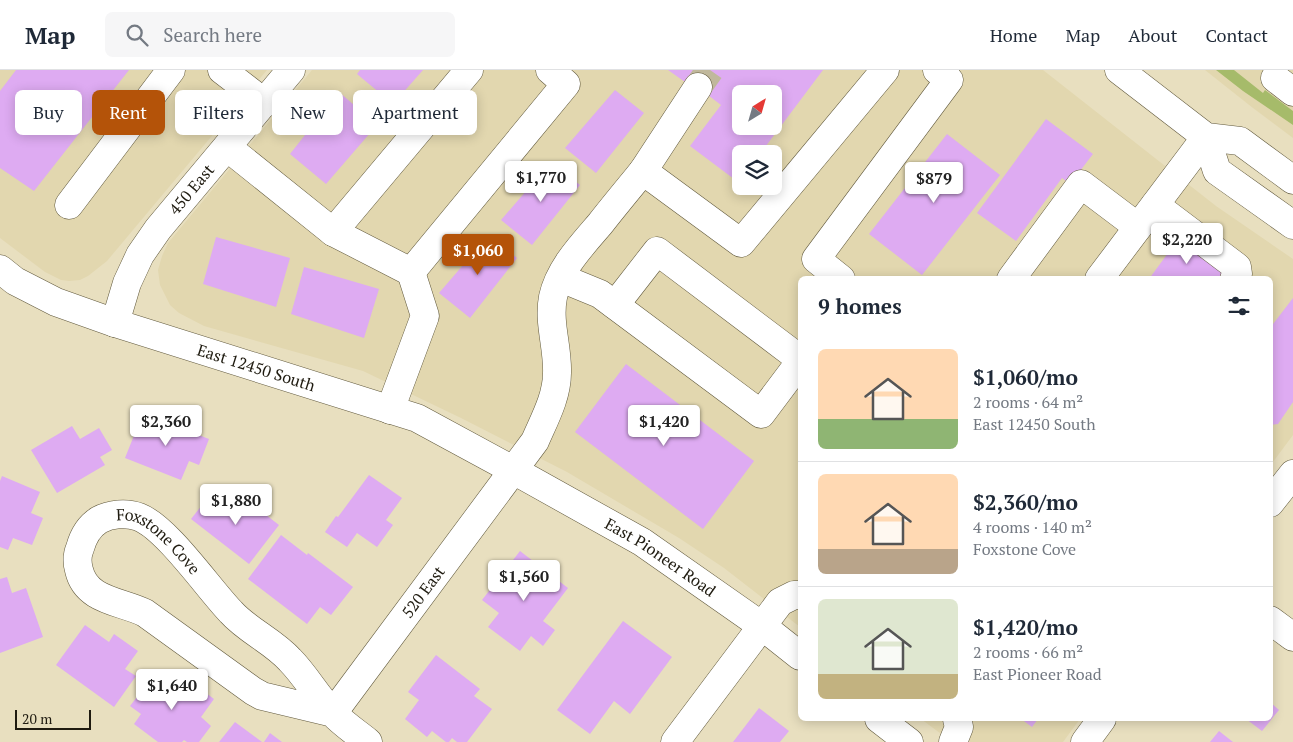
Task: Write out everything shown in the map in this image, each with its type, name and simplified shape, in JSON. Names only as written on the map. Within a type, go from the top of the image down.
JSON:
[{"type":"street","points":[[69,205],[171,70]]},
{"type":"street","points":[[222,70],[265,103]]},
{"type":"street","name":"450 East","points":[[115,323],[127,283],[140,255],[158,229],[292,70]]},
{"type":"street","points":[[333,232],[469,70]]},
{"type":"street","points":[[410,272],[566,84],[550,70]]},
{"type":"street","points":[[643,170],[741,243],[885,70]]},
{"type":"street","points":[[837,276],[816,259],[949,80],[937,70]]},
{"type":"street","points":[[1119,70],[1206,137],[1240,141],[1293,180]]},
{"type":"street","name":"520 East","points":[[333,713],[534,441],[551,402],[557,375],[556,353],[551,323],[553,296],[561,278],[572,257],[643,170],[698,87]]},
{"type":"street","points":[[1101,276],[1206,137]]},
{"type":"street","points":[[1206,137],[1217,170],[1293,225]]},
{"type":"street","points":[[227,147],[333,232],[410,272],[425,316],[390,410]]},
{"type":"street","points":[[1013,276],[1081,184],[1138,227]]},
{"type":"street","points":[[1155,205],[1237,267],[1236,276]]},
{"type":"street","points":[[615,305],[656,252],[798,358]]},
{"type":"street","name":"East 12450 South","points":[[0,269],[15,281],[56,302],[115,323],[417,418],[514,470]]},
{"type":"street","points":[[561,278],[600,294],[761,414],[798,363]]},
{"type":"street","name":"East Pioneer Road","points":[[514,470],[642,542],[762,626],[798,654]]},
{"type":"street","points":[[1273,500],[1293,474]]},
{"type":"street","name":"Foxstone Cove","points":[[333,713],[262,696],[241,684],[145,613],[133,606],[97,596],[81,578],[78,565],[78,552],[83,537],[92,524],[106,516],[122,514],[139,517],[154,526],[173,545],[232,614],[289,658],[333,713],[368,742]]},
{"type":"street","points":[[675,742],[780,602],[798,595]]},
{"type":"street","points":[[1273,622],[1293,637]]},
{"type":"street","points":[[882,721],[909,742]]},
{"type":"street","points":[[953,742],[959,728],[957,721]]},
{"type":"street","points":[[1085,742],[1101,721]]},
{"type":"shaded area","points":[[0,70],[267,70],[250,90],[175,90],[175,135],[213,135],[107,261],[88,276],[80,280],[61,280],[45,272],[0,238]]},
{"type":"shaded area","points":[[312,70],[1043,70],[1216,206],[1293,259],[1293,435],[1273,462],[1273,276],[798,276],[798,625],[724,568],[679,538],[567,472],[461,418],[363,371],[204,326],[179,313],[170,305],[160,285],[158,270],[168,243],[258,135],[262,135],[262,130],[272,118],[272,135],[343,135],[343,90],[295,90]]},
{"type":"shaded area","points":[[1205,70],[1293,70],[1293,138],[1253,108]]},
{"type":"shaded area","points":[[924,721],[1079,721],[1063,742],[952,742]]},
{"type":"green space","points":[[1216,70],[1234,70],[1263,93],[1265,90],[1293,111],[1293,125],[1243,91]]},
{"type":"building","points":[[16,70],[129,70],[113,90],[92,90],[92,117],[82,130],[82,90],[15,90],[15,135],[78,135],[34,191],[0,168],[0,91]]},
{"type":"building","points":[[360,70],[423,70],[405,90],[376,90],[357,74]]},
{"type":"building","points":[[668,70],[823,70],[782,125],[782,85],[732,85],[732,135],[774,135],[767,145],[732,145],[732,178],[690,146],[721,105],[687,79],[685,82]]},
{"type":"building","points":[[615,90],[644,113],[596,173],[565,148]]},
{"type":"building","points":[[343,95],[353,104],[353,135],[368,135],[326,184],[290,154],[305,135],[343,135]]},
{"type":"building","points":[[1046,119],[1093,154],[1070,184],[1062,178],[1016,241],[977,213]]},
{"type":"building","points":[[947,134],[1000,175],[922,275],[869,234]]},
{"type":"building","points":[[551,162],[580,185],[532,245],[501,220]]},
{"type":"building","points":[[489,235],[517,258],[470,318],[439,293]]},
{"type":"building","points":[[216,237],[290,258],[276,307],[203,284]]},
{"type":"building","points":[[1179,238],[1226,272],[1223,276],[1151,276]]},
{"type":"building","points":[[304,267],[379,289],[364,338],[291,314]]},
{"type":"building","points":[[1293,298],[1293,402],[1278,424],[1273,425],[1273,324]]},
{"type":"building","points":[[626,364],[754,461],[703,529],[575,432]]},
{"type":"building","points":[[143,413],[209,439],[199,465],[189,461],[181,480],[125,458]]},
{"type":"building","points":[[72,426],[80,439],[99,428],[112,450],[100,457],[105,465],[57,493],[31,450]]},
{"type":"building","points":[[369,475],[402,498],[386,520],[393,525],[377,547],[357,533],[347,547],[325,532]]},
{"type":"building","points":[[2,476],[40,492],[31,513],[43,518],[32,545],[13,538],[8,550],[0,547],[0,481]]},
{"type":"building","points":[[239,494],[279,525],[249,564],[191,519],[210,495],[228,509]]},
{"type":"building","points":[[281,535],[353,587],[331,615],[320,607],[307,624],[248,579]]},
{"type":"building","points":[[520,551],[568,588],[543,621],[555,630],[543,646],[531,636],[520,651],[488,627],[499,613],[482,600]]},
{"type":"building","points":[[7,577],[12,593],[26,588],[43,637],[0,653],[0,579]]},
{"type":"building","points":[[623,621],[672,657],[630,714],[614,701],[590,734],[557,710]]},
{"type":"building","points":[[85,625],[109,642],[114,634],[138,651],[125,669],[136,676],[114,707],[56,665]]},
{"type":"building","points":[[436,655],[480,689],[474,696],[492,709],[467,742],[457,742],[452,738],[449,742],[446,742],[432,731],[427,737],[405,719],[419,700],[408,692]]},
{"type":"building","points":[[157,671],[184,692],[191,682],[214,699],[201,717],[211,726],[199,742],[187,742],[184,740],[182,742],[158,742],[134,724],[141,714],[130,706]]},
{"type":"building","points":[[1273,705],[1279,710],[1273,717]]},
{"type":"building","points":[[759,708],[789,731],[780,742],[733,742]]},
{"type":"building","points":[[1024,721],[1036,721],[1032,727]]},
{"type":"building","points":[[1249,721],[1270,721],[1262,731]]},
{"type":"building","points":[[235,722],[262,742],[219,742]]},
{"type":"building","points":[[1219,731],[1233,742],[1210,742]]},
{"type":"building","points":[[270,733],[282,742],[264,742]]},
{"type":"tunnel","points":[[698,87],[710,70]]}]
